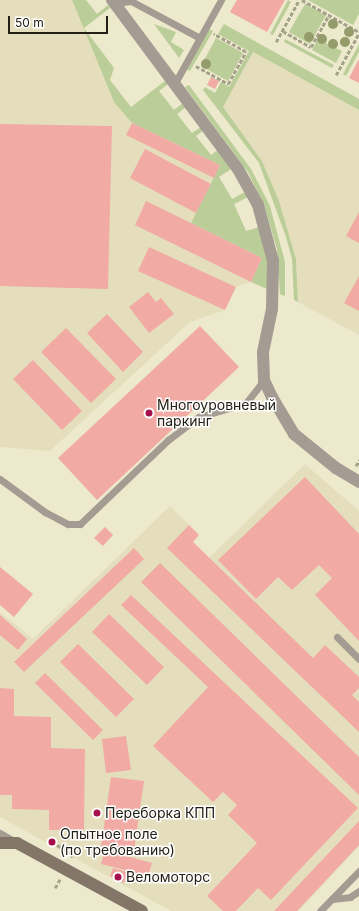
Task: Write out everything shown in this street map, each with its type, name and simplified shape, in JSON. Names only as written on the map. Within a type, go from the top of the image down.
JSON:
[{"type":"street","points":[[113,1],[238,169],[265,225],[273,261],[274,284],[263,352],[264,380],[294,434],[336,468],[359,482]]},
{"type":"street","points":[[0,843],[17,843],[140,910]]},
{"type":"lane","points":[[175,83],[221,0]]},
{"type":"lane","points":[[113,1],[131,1],[200,38]]},
{"type":"lane","points":[[0,479],[45,512],[68,524],[80,524],[168,440],[199,417],[246,403],[264,380]]},
{"type":"lane","points":[[337,637],[359,659]]},
{"type":"lane","points":[[0,834],[17,843]]},
{"type":"lane","points":[[320,911],[359,871]]},
{"type":"lane","points":[[332,899],[350,897],[359,891]]},
{"type":"path","points":[[276,42],[300,0],[329,15],[359,32],[336,75]]},
{"type":"path","points":[[283,31],[311,47],[329,15]]},
{"type":"path","points":[[196,66],[228,84],[246,52],[214,34]]},
{"type":"shaded area","points":[[0,0],[72,0],[114,102],[132,123],[220,165],[191,223],[262,258],[251,282],[236,287],[225,310],[190,322],[50,451],[0,447]]},
{"type":"shaded area","points":[[253,52],[359,110],[359,335],[298,302],[296,259],[279,201],[262,161],[223,107]]},
{"type":"shaded area","points":[[305,464],[359,511],[359,846],[299,911],[171,911],[0,817],[0,612],[33,639],[170,506],[199,535],[193,542],[209,558]]},
{"type":"green space","points":[[72,0],[86,0],[97,14],[108,5],[110,8],[84,28],[114,68],[110,80],[131,107],[165,81],[168,84],[159,91],[174,110],[183,103],[186,107],[177,114],[192,133],[201,127],[204,130],[196,136],[211,155],[219,149],[231,169],[219,177],[232,199],[245,192],[248,197],[234,204],[246,231],[259,227],[267,258],[267,289],[251,282],[262,258],[191,223],[220,165],[132,123],[114,102]]},
{"type":"green space","points":[[288,0],[291,2],[273,35],[270,34]]},
{"type":"green space","points":[[308,0],[359,0],[359,14],[353,25]]},
{"type":"green space","points":[[305,4],[326,15],[310,44],[289,32]]},
{"type":"green space","points":[[154,24],[176,32],[171,42],[184,50],[179,58]]},
{"type":"green space","points":[[224,24],[359,99],[359,110],[253,52],[223,107],[262,161],[279,201],[296,259],[298,302],[294,300],[292,259],[286,237],[259,163],[203,90],[205,87],[215,93],[221,82],[229,87],[249,51],[218,34]]},
{"type":"green space","points":[[209,29],[213,31],[190,71],[186,69]]},
{"type":"green space","points":[[216,38],[243,53],[228,81],[201,66]]},
{"type":"green space","points":[[285,39],[334,65],[332,68],[284,42]]},
{"type":"green space","points":[[318,39],[342,51],[336,63],[312,50]]},
{"type":"green space","points":[[359,44],[359,52],[346,76],[343,74]]},
{"type":"green space","points":[[189,85],[251,169],[270,206],[285,262],[285,296],[280,294],[277,249],[264,205],[248,172],[185,87]]},
{"type":"building","points":[[237,0],[285,0],[267,32],[230,12]]},
{"type":"building","points":[[359,59],[359,83],[349,78]]},
{"type":"building","points":[[211,77],[219,81],[215,89],[207,85]]},
{"type":"building","points":[[132,123],[220,165],[214,178],[126,135]]},
{"type":"building","points":[[0,124],[112,126],[108,289],[0,286]]},
{"type":"building","points":[[145,149],[211,184],[196,213],[130,178]]},
{"type":"building","points":[[146,201],[262,258],[251,282],[135,225]]},
{"type":"building","points":[[359,212],[359,243],[346,236]]},
{"type":"building","points":[[149,247],[236,287],[225,310],[138,271]]},
{"type":"building","points":[[359,276],[359,311],[344,303]]},
{"type":"building","points":[[148,292],[156,302],[161,298],[174,314],[149,333],[129,307]]},
{"type":"building","points":[[107,314],[143,352],[123,372],[87,333]]},
{"type":"building","name":"Многоуровневый паркинг","points":[[200,326],[239,367],[97,500],[58,458]]},
{"type":"building","points":[[66,328],[116,379],[91,403],[41,352]]},
{"type":"building","points":[[33,360],[82,411],[62,430],[13,379]]},
{"type":"building","points":[[305,477],[359,534],[359,641],[315,595],[332,578],[319,565],[292,590],[278,577],[256,599],[218,560]]},
{"type":"building","points":[[189,525],[199,535],[193,542],[313,658],[325,645],[359,677],[359,688],[352,695],[359,702],[359,732],[167,548]]},
{"type":"building","points":[[105,527],[113,535],[103,546],[94,538]]},
{"type":"building","points":[[134,548],[144,559],[24,672],[14,662]]},
{"type":"building","points":[[160,563],[359,757],[359,795],[141,582]]},
{"type":"building","points":[[0,567],[33,594],[14,617],[0,605]]},
{"type":"building","points":[[131,595],[358,808],[271,900],[258,888],[236,911],[223,911],[207,896],[257,843],[228,815],[237,805],[223,792],[213,802],[153,746],[208,687],[121,605]]},
{"type":"building","points":[[109,614],[164,667],[147,685],[92,632]]},
{"type":"building","points":[[0,615],[27,639],[18,650],[0,635]]},
{"type":"building","points":[[78,644],[134,699],[116,717],[60,662]]},
{"type":"building","points":[[45,673],[103,730],[93,740],[35,683]]},
{"type":"building","points":[[0,688],[14,689],[14,716],[51,717],[51,748],[85,749],[84,830],[49,830],[49,810],[12,809],[12,795],[0,795]]},
{"type":"building","points":[[126,736],[131,770],[106,773],[102,739]]},
{"type":"building","points":[[111,777],[144,781],[134,851],[101,847]]},
{"type":"building","points":[[359,821],[359,845],[297,911],[274,911]]},
{"type":"building","points":[[105,850],[152,863],[148,876],[101,864]]},
{"type":"building","points":[[113,868],[127,872],[124,883],[110,876]]},
{"type":"place","name":"Многоуровневый паркинг","points":[[149,413]]},
{"type":"place","name":"Переборка КПП","points":[[97,813]]},
{"type":"place","name":"Опытное поле (по требованию)","points":[[52,842]]},
{"type":"place","name":"Веломоторс","points":[[118,877]]}]
